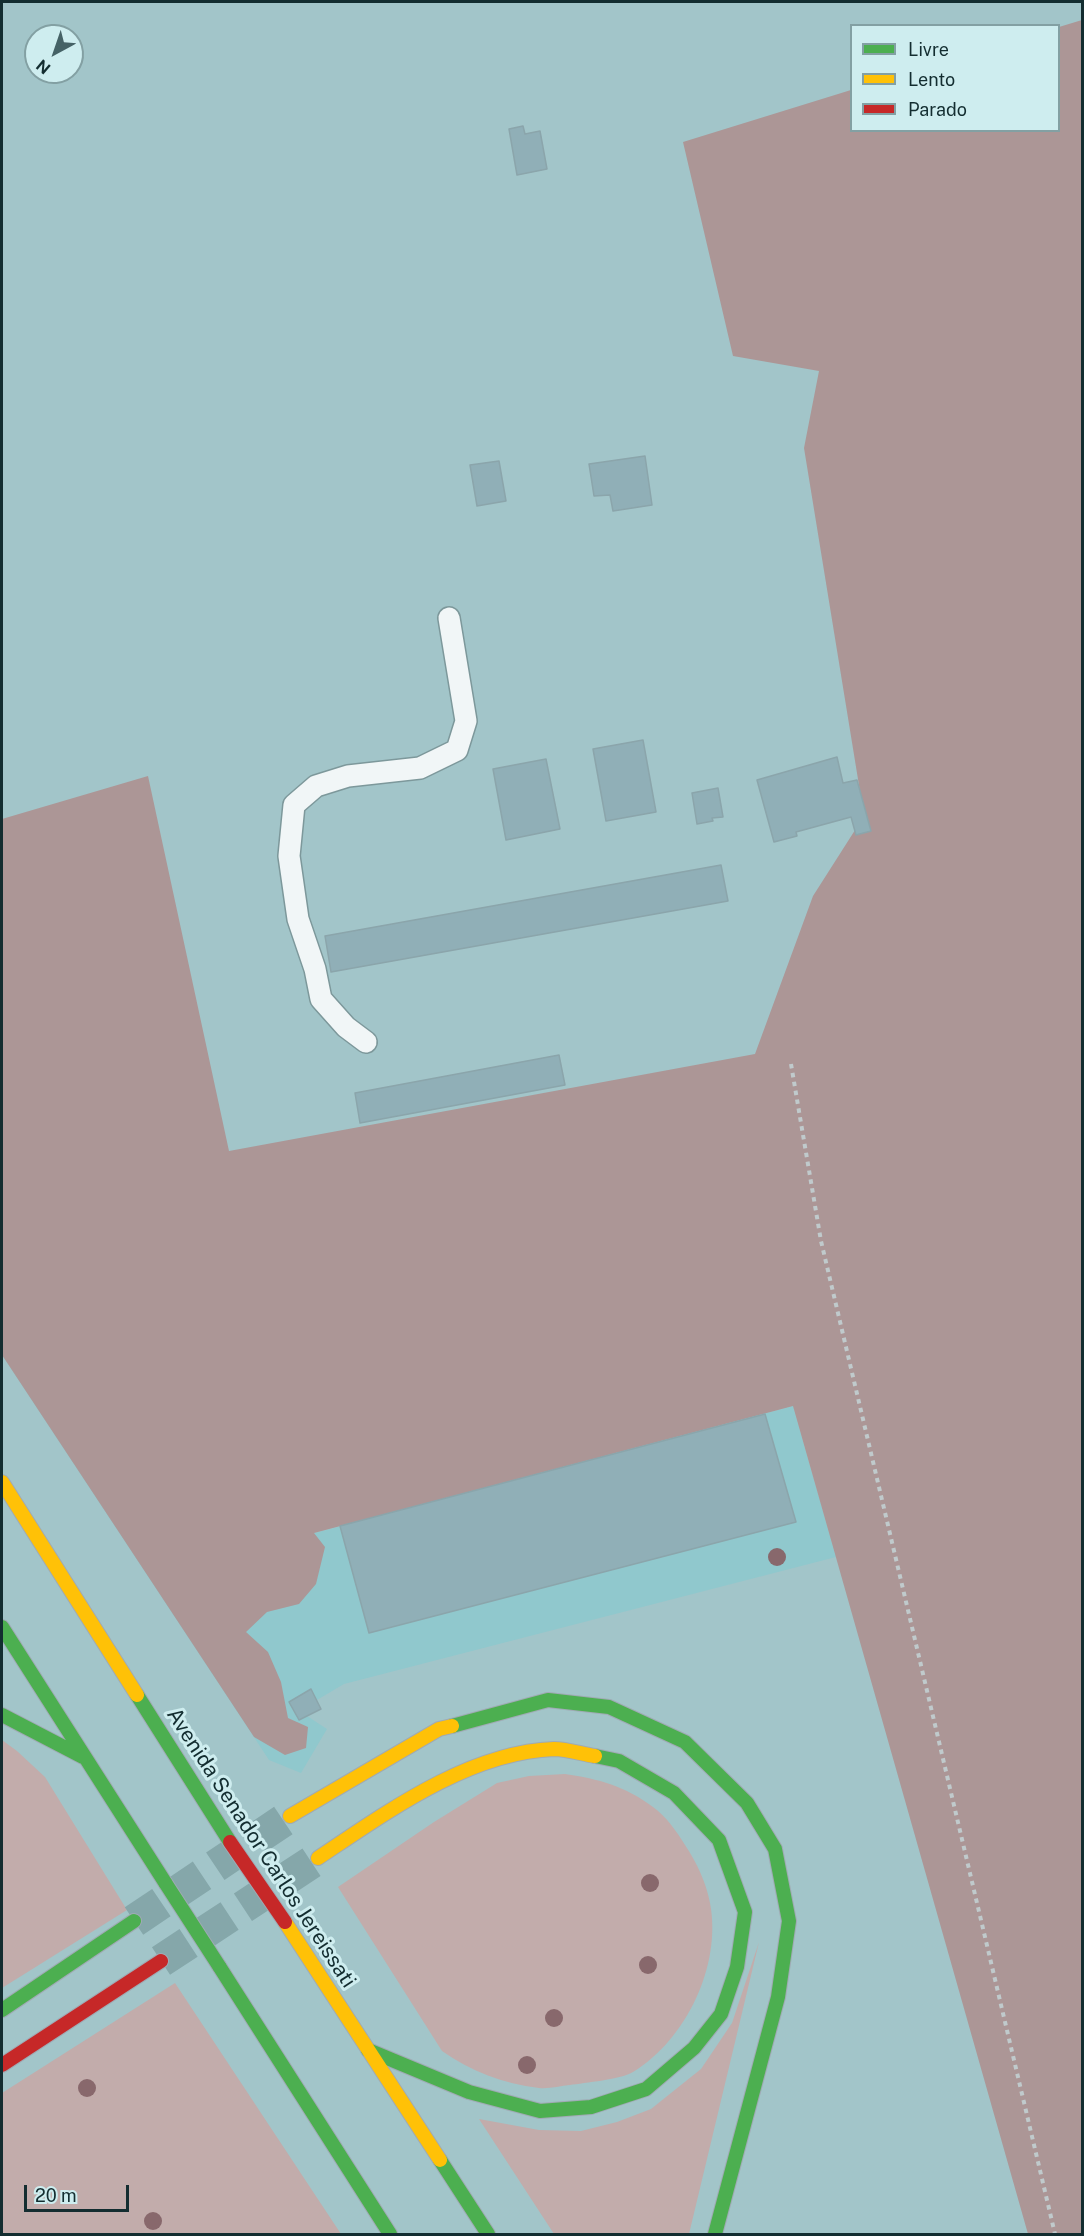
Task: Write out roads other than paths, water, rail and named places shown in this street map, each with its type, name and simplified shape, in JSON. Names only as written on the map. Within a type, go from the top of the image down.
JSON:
[{"type":"main road","name":"Avenida Senador Carlos Jereissati","points":[[2,1482],[230,1842],[285,1922],[488,2235]]},
{"type":"main road","points":[[2,1627],[390,2235]]},
{"type":"main road","points":[[290,1816],[439,1729],[548,1700],[609,1707],[685,1742],[747,1803],[775,1849],[789,1921],[778,1997],[715,2235]]},
{"type":"main road","points":[[2,1715],[84,1758]]},
{"type":"main road","points":[[318,1858],[377,1819],[456,1774],[505,1755],[556,1749],[619,1761],[674,1793],[719,1840],[745,1912],[737,1967],[721,2014],[694,2048],[646,2089],[591,2107],[540,2111],[469,2092],[368,2050]]},
{"type":"main road","points":[[2,2010],[134,1921]]},
{"type":"main road","points":[[2,2065],[161,1961]]},
{"type":"lane","points":[[366,1042],[346,1027],[321,999],[315,969],[298,919],[290,856],[294,805],[316,786],[348,776],[420,768],[457,750],[466,721],[449,618]]},
{"type":"tunnel","points":[[134,1921],[290,1816]]},
{"type":"tunnel","points":[[161,1961],[318,1858]]}]
